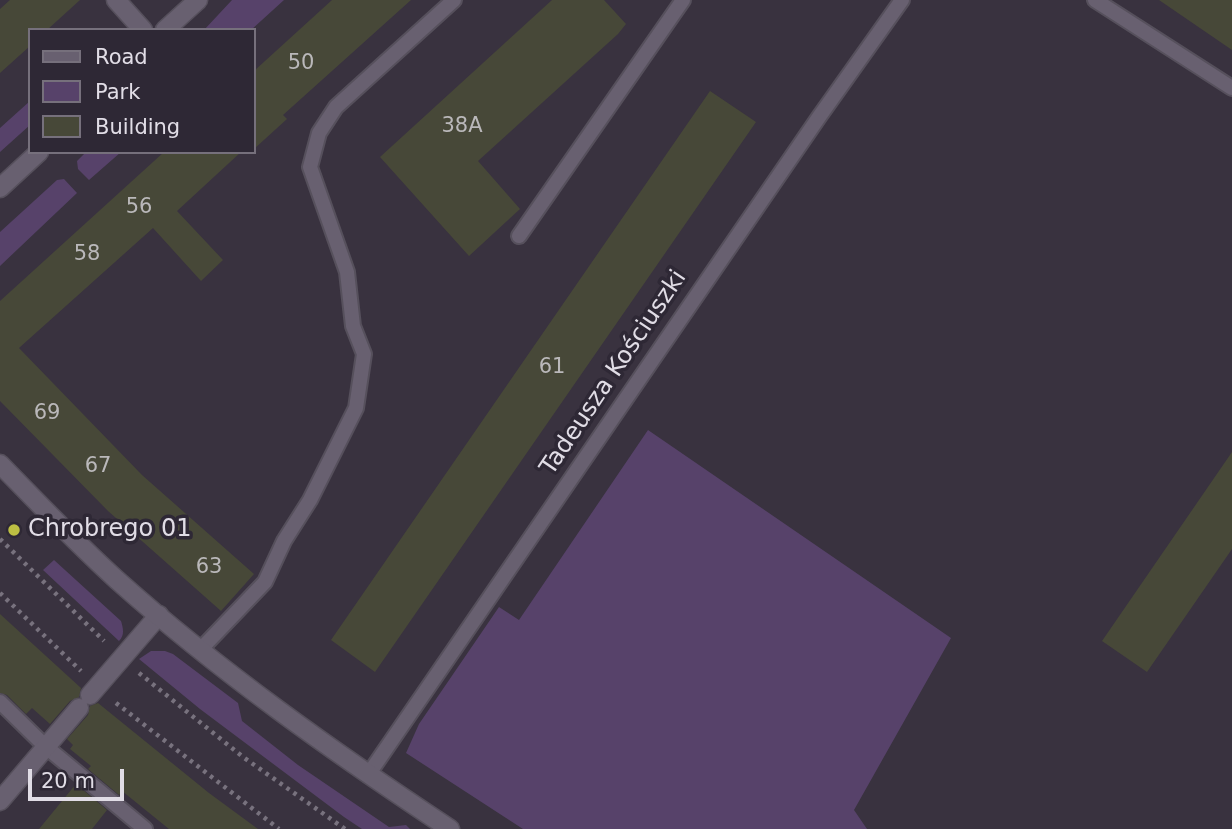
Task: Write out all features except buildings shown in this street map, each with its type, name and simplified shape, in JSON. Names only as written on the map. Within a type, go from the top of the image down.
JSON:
[{"type":"street","points":[[116,0],[141,28]]},
{"type":"street","points":[[167,28],[198,0]]},
{"type":"street","points":[[0,188],[37,154]]},
{"type":"street","points":[[0,464],[75,540],[159,615],[368,775],[449,829]]},
{"type":"street","points":[[0,801],[159,615]]},
{"type":"lane","points":[[201,649],[265,582],[284,541],[310,500],[356,408],[364,354],[353,326],[347,272],[310,167],[319,133],[336,107],[454,0]]},
{"type":"lane","points":[[519,236],[683,0]]},
{"type":"lane","name":"Tadeusza Kościuszki","points":[[368,775],[902,0]]},
{"type":"lane","points":[[1094,0],[1232,88]]},
{"type":"lane","points":[[0,702],[45,746],[145,829]]},
{"type":"path","points":[[0,539],[121,659],[243,757],[345,829]]},
{"type":"path","points":[[0,593],[89,697],[279,829]]},
{"type":"green space","points":[[232,0],[284,0],[253,28],[206,28]]},
{"type":"green space","points":[[28,103],[28,127],[0,152],[0,128]]},
{"type":"green space","points":[[84,154],[119,154],[89,180],[78,169],[77,161]]},
{"type":"green space","points":[[64,179],[77,193],[0,266],[0,232],[57,180]]},
{"type":"green space","points":[[648,430],[951,638],[854,810],[867,829],[523,829],[406,753],[419,724],[499,607],[519,620]]},
{"type":"green space","points":[[54,560],[121,621],[123,634],[119,641],[43,570]]},
{"type":"green space","points":[[151,651],[173,654],[238,703],[242,721],[298,765],[389,827],[406,825],[410,829],[362,829],[344,817],[200,709],[139,659]]},
{"type":"place","name":"Chrobrego 01","points":[[14,530]]}]
